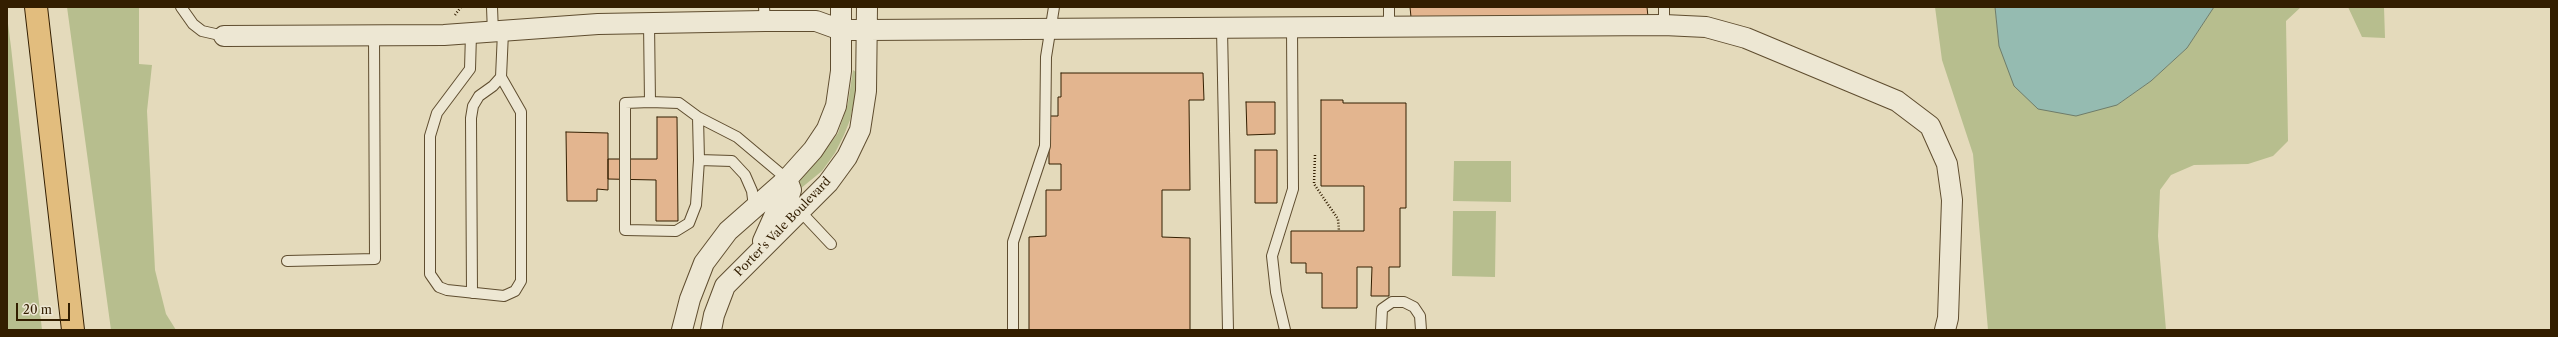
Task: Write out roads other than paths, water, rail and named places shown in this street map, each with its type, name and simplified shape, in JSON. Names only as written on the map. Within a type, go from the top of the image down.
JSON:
[{"type":"highway","points":[[36,7],[73,330]]},
{"type":"street","points":[[682,330],[690,299],[704,263],[728,231],[788,179],[813,150],[827,129],[836,106],[840,71],[840,7]]},
{"type":"street","name":"Porter's Vale Boulevard","points":[[711,330],[714,315],[725,286],[828,183],[847,157],[860,130],[866,92],[867,7]]},
{"type":"street","points":[[224,36],[374,36],[498,33],[598,24],[649,23],[764,14],[816,21],[840,30],[1389,28],[1664,16],[1740,35],[1897,101],[1930,126],[1947,164],[1952,200],[1949,326]]},
{"type":"street","points":[[757,253],[776,212],[788,199],[791,190],[788,179]]},
{"type":"lane","points":[[181,7],[193,24],[202,31],[224,36]]},
{"type":"lane","points":[[470,34],[470,69],[437,113],[430,136],[430,274],[439,287],[472,293],[511,295],[519,286],[521,281],[521,112],[501,76],[498,33],[492,7]]},
{"type":"lane","points":[[1013,330],[1013,242],[1045,146],[1046,57],[1054,7]]},
{"type":"lane","points":[[1389,7],[1389,28]]},
{"type":"lane","points":[[649,23],[650,102]]},
{"type":"lane","points":[[1285,330],[1276,292],[1272,256],[1293,190],[1292,28]]},
{"type":"lane","points":[[1222,29],[1228,330]]},
{"type":"lane","points":[[287,261],[375,259],[374,36]]},
{"type":"lane","points":[[472,293],[470,118],[473,106],[479,96],[494,86],[501,76]]},
{"type":"lane","points":[[698,117],[699,160],[696,205],[689,223],[676,231],[625,230],[624,103],[679,103],[698,117],[737,137],[788,179]]},
{"type":"lane","points":[[699,160],[732,161],[745,175],[752,191],[754,207]]},
{"type":"lane","points":[[800,211],[831,244]]},
{"type":"lane","points":[[1380,330],[1382,309],[1392,302],[1404,302],[1414,307],[1420,316],[1421,330]]},
{"type":"water","points":[[1995,7],[2214,7],[2187,48],[2151,81],[2117,105],[2076,116],[2038,109],[2014,86],[1999,46]]}]
